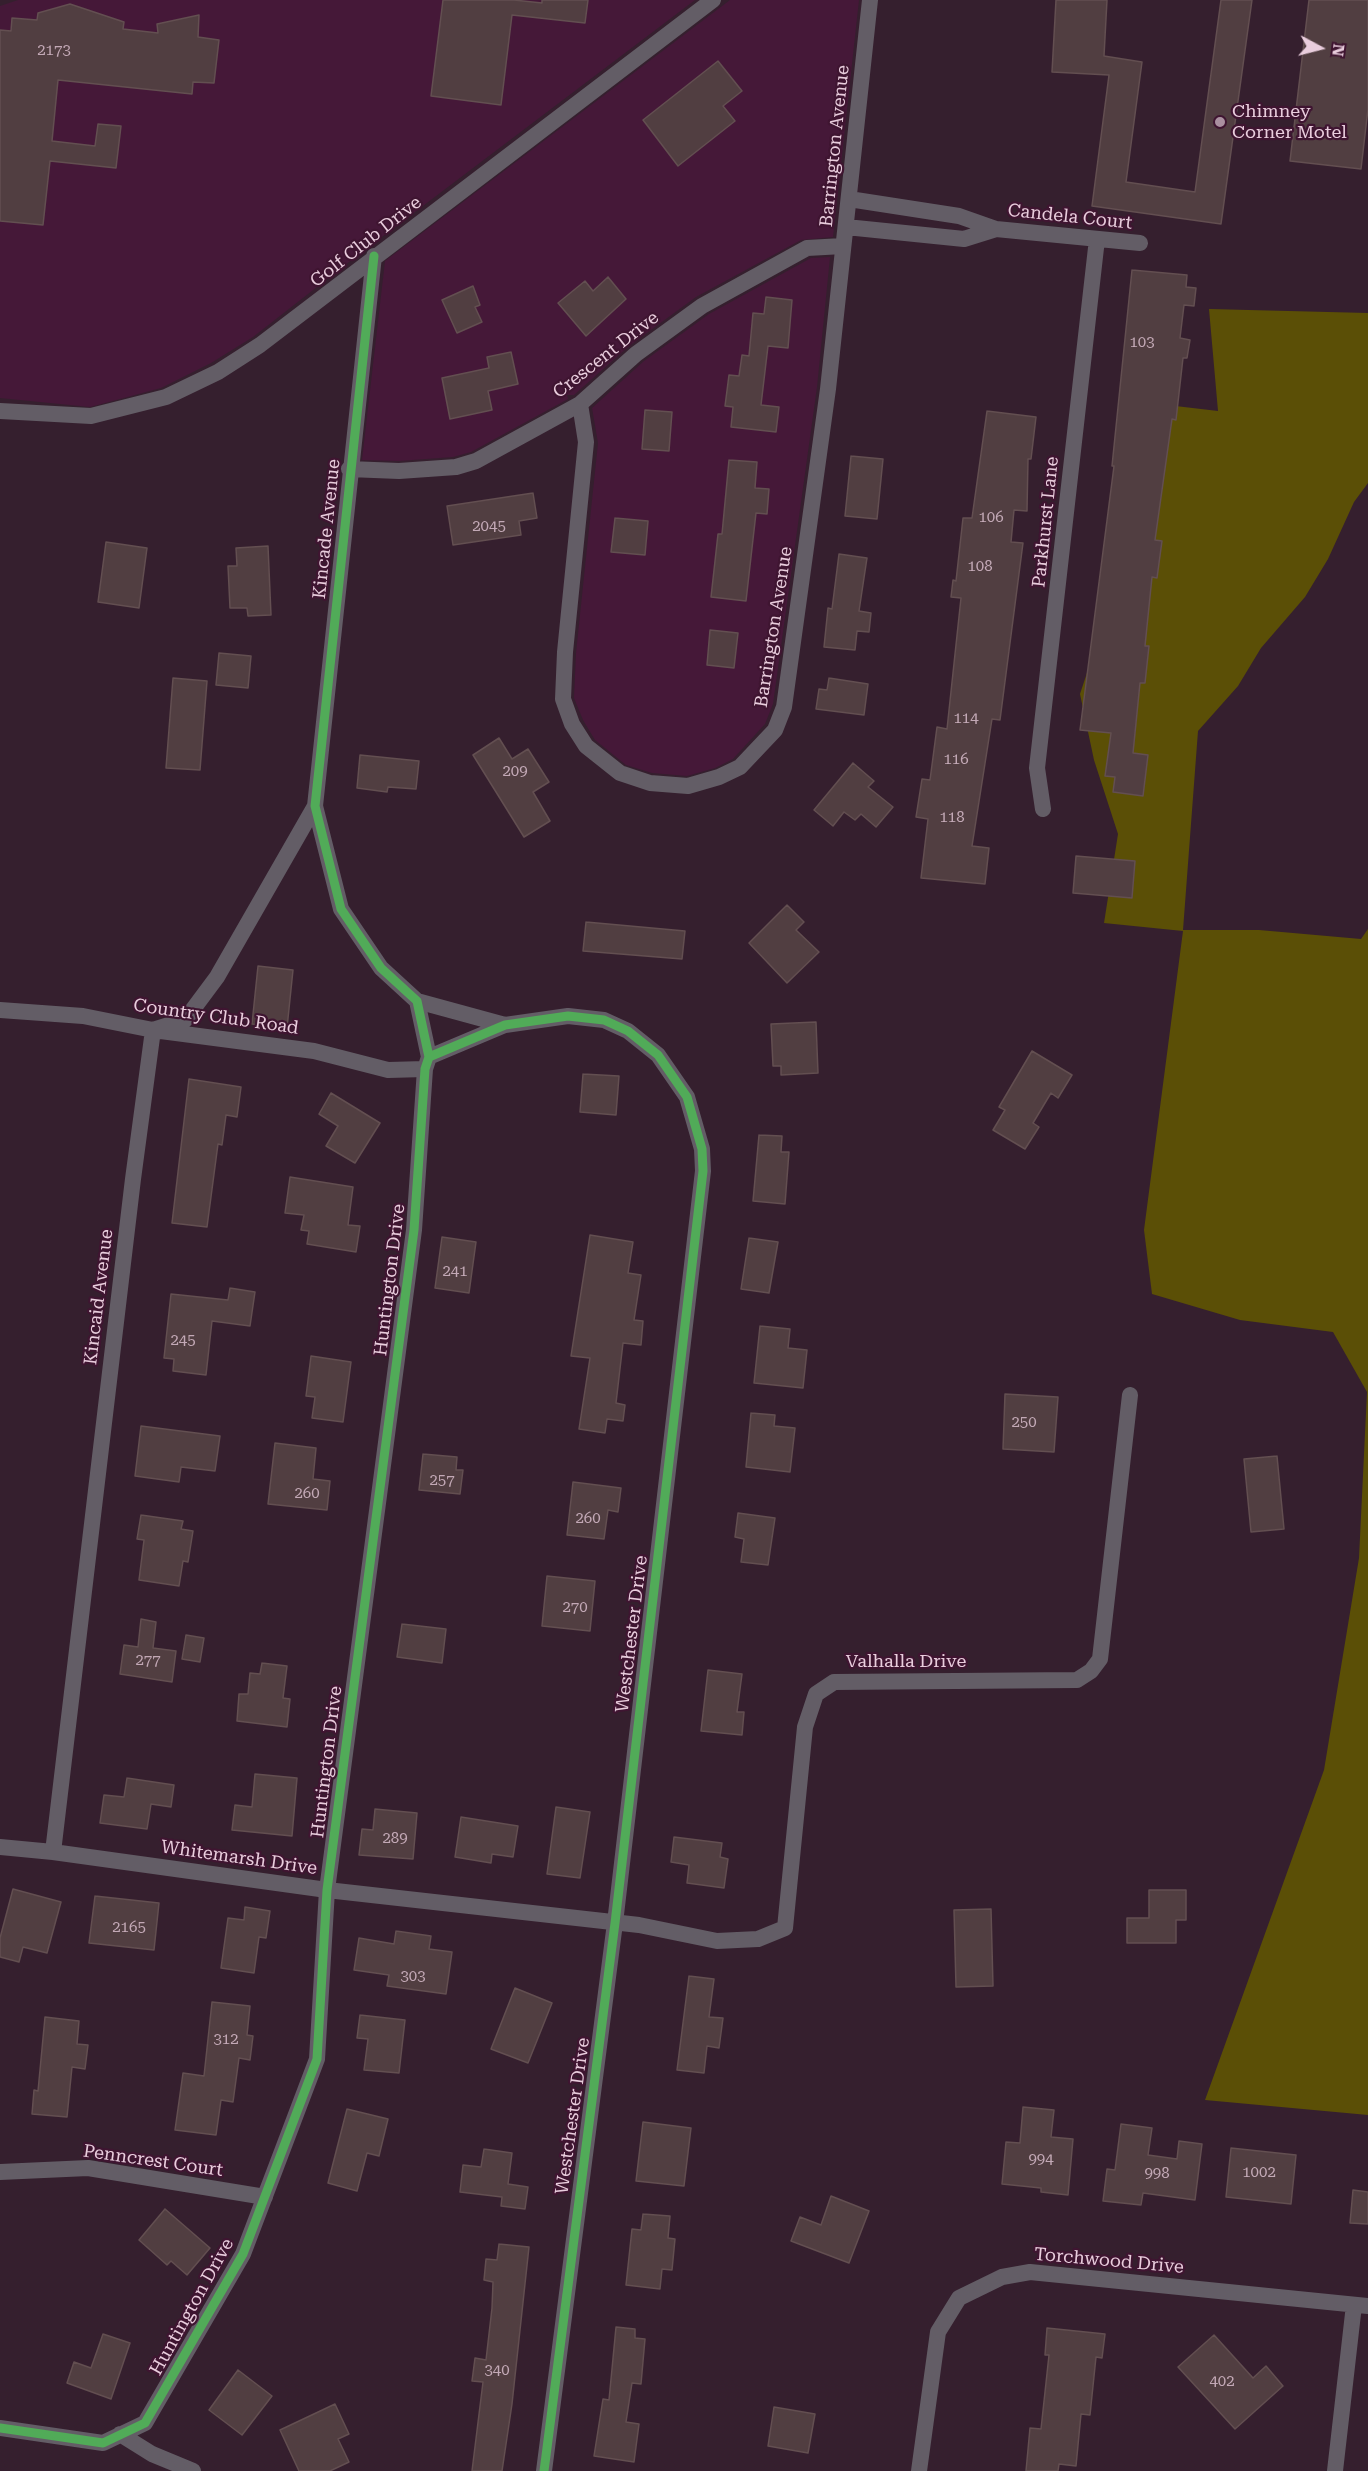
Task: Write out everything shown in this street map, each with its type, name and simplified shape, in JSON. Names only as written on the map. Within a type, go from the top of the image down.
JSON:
[{"type":"street","name":"Golf Club Drive","points":[[0,411],[92,417],[166,397],[218,372],[260,345],[713,0]]},
{"type":"street","name":"Barrington Avenue","points":[[580,404],[586,442],[562,699],[572,724],[586,746],[620,773],[650,783],[688,786],[719,777],[740,767],[775,730],[784,707],[828,388],[870,0]]},
{"type":"street","name":"Candela Court","points":[[849,199],[959,216],[996,229],[1140,243]]},
{"type":"street","name":"Candela Court","points":[[846,227],[964,239],[996,229]]},
{"type":"street","name":"Parkhurst Lane","points":[[1043,809],[1037,768],[1097,239]]},
{"type":"street","name":"Crescent Drive","points":[[349,470],[399,471],[456,467],[476,461],[580,404],[636,354],[702,306],[807,248],[843,246]]},
{"type":"street","name":"Kincade Avenue","points":[[315,806],[349,470],[374,256]]},
{"type":"street","points":[[315,806],[341,909],[381,968],[417,1001],[505,1025]]},
{"type":"street","points":[[153,1030],[185,1020],[217,977],[315,806]]},
{"type":"street","name":"Huntington Drive","points":[[120,2434],[145,2423],[243,2254],[317,2059],[327,1890],[414,1230],[427,1063],[417,1001]]},
{"type":"street","name":"Country Club Road","points":[[0,1010],[83,1016],[153,1030],[314,1051],[388,1070],[427,1063]]},
{"type":"street","name":"Westchester Drive","points":[[427,1063],[505,1025],[568,1016],[604,1020],[628,1031],[658,1055],[687,1097],[702,1149],[703,1171],[615,1923],[544,2471]]},
{"type":"street","name":"Kincaid Avenue","points":[[52,1852],[153,1030]]},
{"type":"street","name":"Valhalla Drive","points":[[615,1923],[717,1941],[758,1939],[785,1928],[805,1727],[816,1694],[834,1682],[1077,1680],[1091,1671],[1100,1659],[1130,1395]]},
{"type":"street","name":"Whitemarsh Drive","points":[[0,1847],[52,1852],[327,1890],[615,1923]]},
{"type":"street","name":"Penncrest Court","points":[[0,2172],[88,2168],[265,2197]]},
{"type":"street","name":"Torchwood Drive","points":[[919,2471],[938,2332],[959,2298],[1002,2277],[1030,2272],[1361,2306]]},
{"type":"street","points":[[1335,2471],[1361,2306]]},
{"type":"street","points":[[0,2428],[103,2443],[120,2434],[152,2454],[193,2471]]},
{"type":"shaded area","points":[[18,0],[695,0],[370,246],[364,245],[363,251],[253,337],[211,363],[161,388],[90,407],[0,398],[0,6]]},
{"type":"shaded area","points":[[730,0],[859,0],[833,237],[801,240],[696,297],[629,346],[574,395],[567,395],[568,399],[471,452],[453,457],[399,461],[362,460],[385,261]]},
{"type":"shaded area","points":[[830,257],[817,387],[773,704],[765,724],[733,759],[715,768],[687,776],[652,773],[626,765],[595,740],[574,698],[576,653],[598,443],[592,408],[644,361],[709,314],[811,258]]},
{"type":"shaded area","points":[[1209,309],[1368,313],[1368,483],[1354,502],[1328,559],[1305,597],[1261,648],[1238,686],[1198,731],[1183,930],[1259,930],[1361,939],[1368,929],[1368,2115],[1205,2100],[1324,1770],[1359,1558],[1367,1392],[1333,1332],[1240,1320],[1152,1294],[1144,1230],[1183,931],[1104,923],[1118,834],[1094,760],[1080,694],[1107,612],[1133,401],[1218,411]]},
{"type":"building","points":[[443,0],[514,0],[542,3],[542,0],[588,0],[585,23],[512,15],[501,105],[431,96]]},
{"type":"building","name":"Chimney Corner Motel","points":[[1056,0],[1107,0],[1104,56],[1142,62],[1126,182],[1195,192],[1221,0],[1252,0],[1221,224],[1092,206],[1109,75],[1052,72]]},
{"type":"building","points":[[1309,0],[1368,0],[1368,109],[1361,169],[1290,161]]},
{"type":"building","points":[[70,4],[124,22],[123,29],[158,33],[157,24],[199,15],[198,37],[219,40],[214,83],[193,82],[192,94],[58,80],[52,141],[95,146],[98,124],[121,126],[116,168],[50,161],[43,225],[0,221],[0,30],[11,31],[12,18],[37,20],[38,13]]},
{"type":"building","points":[[718,61],[742,91],[723,106],[735,121],[678,166],[643,120]]},
{"type":"building","points":[[1132,270],[1187,275],[1186,287],[1196,288],[1194,306],[1184,305],[1180,338],[1190,340],[1187,358],[1183,358],[1176,420],[1172,419],[1155,540],[1162,541],[1157,578],[1152,577],[1145,646],[1149,646],[1145,683],[1140,683],[1133,753],[1148,755],[1143,796],[1113,792],[1115,777],[1105,776],[1111,733],[1080,730],[1114,466],[1112,466]]},
{"type":"building","points":[[608,277],[626,299],[586,336],[558,303],[585,281],[593,291]]},
{"type":"building","points":[[473,286],[480,305],[475,307],[482,322],[457,333],[442,300]]},
{"type":"building","points":[[766,297],[792,300],[788,348],[768,346],[761,405],[779,407],[776,432],[731,427],[733,407],[725,406],[729,375],[739,376],[742,355],[749,356],[753,313],[764,314]]},
{"type":"building","points":[[511,352],[518,384],[488,391],[492,410],[450,419],[442,378],[489,368],[487,357]]},
{"type":"building","points":[[645,410],[672,412],[669,451],[642,449]]},
{"type":"building","points":[[987,411],[1036,417],[1031,459],[1028,459],[1027,511],[1014,510],[1011,542],[1023,543],[1000,720],[992,719],[972,846],[989,848],[985,884],[921,878],[928,819],[916,817],[922,779],[930,780],[937,727],[947,729],[961,598],[951,597],[953,580],[956,581],[963,518],[972,518]]},
{"type":"building","points":[[851,456],[883,459],[877,519],[845,516]]},
{"type":"building","points":[[729,460],[757,462],[755,488],[769,489],[767,514],[756,513],[746,601],[711,597],[718,534],[722,534]]},
{"type":"building","points":[[533,493],[537,518],[519,521],[521,535],[453,545],[447,506]]},
{"type":"building","points":[[615,518],[648,521],[645,555],[611,552]]},
{"type":"building","points":[[106,542],[147,548],[139,608],[98,602]]},
{"type":"building","points":[[268,546],[271,615],[248,616],[247,608],[230,608],[228,566],[237,566],[236,548]]},
{"type":"building","points":[[839,554],[867,558],[859,611],[871,613],[869,632],[857,631],[855,650],[824,647],[828,608],[832,609]]},
{"type":"building","points":[[710,630],[738,633],[734,668],[707,665]]},
{"type":"building","points":[[219,653],[251,656],[248,688],[216,685]]},
{"type":"building","points":[[173,678],[207,681],[200,770],[166,768]]},
{"type":"building","points":[[829,678],[868,684],[864,715],[816,709],[819,689],[827,690]]},
{"type":"building","points":[[499,738],[512,759],[528,749],[549,782],[533,792],[550,821],[524,837],[473,755]]},
{"type":"building","points":[[360,755],[419,761],[416,789],[388,787],[387,792],[357,788]]},
{"type":"building","points":[[853,763],[874,781],[868,787],[893,807],[876,827],[861,814],[855,820],[844,812],[833,826],[814,810]]},
{"type":"building","points":[[1076,856],[1135,861],[1132,898],[1073,893]]},
{"type":"building","points":[[787,905],[804,922],[796,930],[819,952],[787,983],[749,943]]},
{"type":"building","points":[[586,922],[685,931],[682,959],[583,951]]},
{"type":"building","points":[[258,966],[293,970],[287,1028],[252,1024]]},
{"type":"building","points":[[816,1022],[818,1073],[781,1075],[781,1066],[773,1066],[771,1024]]},
{"type":"building","points":[[1032,1051],[1072,1075],[1058,1098],[1051,1093],[1033,1123],[1039,1127],[1025,1149],[993,1130],[1005,1110],[999,1107]]},
{"type":"building","points":[[583,1074],[619,1076],[616,1115],[580,1112]]},
{"type":"building","points":[[189,1079],[241,1087],[237,1117],[226,1115],[222,1145],[218,1144],[207,1227],[172,1223]]},
{"type":"building","points":[[331,1093],[380,1123],[355,1163],[326,1146],[338,1126],[319,1114]]},
{"type":"building","points":[[759,1135],[782,1136],[781,1152],[789,1152],[785,1204],[753,1201]]},
{"type":"building","points":[[290,1177],[353,1187],[348,1225],[360,1226],[356,1252],[307,1244],[309,1231],[301,1230],[304,1215],[285,1213]]},
{"type":"building","points":[[590,1235],[633,1242],[628,1273],[641,1275],[634,1320],[643,1321],[641,1345],[623,1343],[616,1403],[625,1405],[623,1421],[607,1419],[605,1433],[579,1429],[590,1358],[571,1356]]},
{"type":"building","points":[[442,1237],[476,1242],[469,1293],[435,1288]]},
{"type":"building","points":[[749,1238],[778,1242],[769,1293],[741,1289]]},
{"type":"building","points":[[230,1288],[255,1292],[250,1326],[212,1321],[206,1375],[173,1371],[174,1359],[164,1358],[171,1294],[228,1300]]},
{"type":"building","points":[[760,1326],[790,1329],[788,1348],[807,1350],[803,1388],[754,1383]]},
{"type":"building","points":[[311,1356],[351,1362],[343,1422],[312,1418],[315,1397],[306,1396]]},
{"type":"building","points":[[1005,1394],[1058,1397],[1054,1452],[1003,1449]]},
{"type":"building","points":[[751,1413],[775,1415],[774,1426],[795,1428],[790,1472],[746,1467]]},
{"type":"building","points":[[141,1426],[220,1436],[215,1471],[181,1467],[179,1482],[135,1476]]},
{"type":"building","points":[[275,1443],[316,1448],[313,1479],[330,1481],[327,1510],[268,1504]]},
{"type":"building","points":[[423,1454],[457,1457],[456,1470],[463,1470],[460,1494],[419,1490]]},
{"type":"building","points":[[1277,1456],[1284,1529],[1251,1532],[1244,1459]]},
{"type":"building","points":[[573,1482],[621,1488],[618,1512],[608,1510],[604,1539],[567,1535]]},
{"type":"building","points":[[738,1513],[775,1518],[768,1565],[741,1562],[744,1539],[735,1537]]},
{"type":"building","points":[[141,1515],[183,1521],[181,1529],[193,1531],[188,1562],[183,1561],[179,1586],[139,1580],[144,1540],[137,1539]]},
{"type":"building","points":[[547,1576],[595,1581],[590,1631],[542,1626]]},
{"type":"building","points":[[141,1619],[156,1622],[153,1648],[176,1651],[172,1682],[120,1674],[124,1645],[138,1647]]},
{"type":"building","points":[[402,1624],[446,1629],[442,1663],[397,1657]]},
{"type":"building","points":[[186,1635],[204,1638],[200,1662],[182,1659]]},
{"type":"building","points":[[262,1663],[287,1666],[283,1698],[290,1699],[287,1727],[237,1721],[239,1694],[248,1694],[250,1673],[260,1674]]},
{"type":"building","points":[[708,1670],[742,1674],[737,1712],[744,1712],[742,1735],[701,1731]]},
{"type":"building","points":[[255,1774],[297,1778],[292,1836],[232,1830],[235,1805],[252,1807]]},
{"type":"building","points":[[127,1778],[174,1785],[171,1807],[151,1804],[147,1829],[100,1823],[104,1795],[124,1797]]},
{"type":"building","points":[[556,1807],[590,1812],[580,1878],[547,1874]]},
{"type":"building","points":[[375,1809],[417,1813],[413,1859],[359,1855],[362,1829],[373,1830]]},
{"type":"building","points":[[461,1817],[518,1826],[513,1857],[492,1854],[491,1863],[455,1857]]},
{"type":"building","points":[[674,1837],[722,1843],[720,1857],[728,1859],[724,1888],[687,1883],[689,1865],[671,1862]]},
{"type":"building","points":[[13,1889],[61,1902],[47,1953],[23,1947],[19,1962],[0,1957],[0,1938]]},
{"type":"building","points":[[1149,1890],[1186,1890],[1186,1920],[1176,1920],[1176,1943],[1127,1943],[1127,1918],[1149,1918]]},
{"type":"building","points":[[95,1896],[159,1903],[154,1950],[89,1943]]},
{"type":"building","points":[[245,1907],[270,1911],[266,1938],[259,1937],[254,1973],[221,1968],[228,1918],[244,1920]]},
{"type":"building","points":[[991,1909],[993,1986],[956,1987],[954,1910]]},
{"type":"building","points":[[396,1931],[431,1936],[429,1949],[452,1952],[446,1994],[387,1986],[389,1975],[354,1970],[359,1938],[394,1944]]},
{"type":"building","points":[[689,1976],[714,1979],[709,2017],[723,2018],[719,2048],[707,2046],[704,2073],[677,2070]]},
{"type":"building","points":[[515,1988],[552,2003],[528,2063],[491,2049]]},
{"type":"building","points":[[212,2002],[250,2006],[247,2035],[253,2036],[250,2060],[239,2058],[233,2102],[221,2100],[216,2135],[175,2130],[183,2073],[204,2076]]},
{"type":"building","points":[[360,2015],[405,2020],[399,2073],[364,2070],[368,2039],[357,2038]]},
{"type":"building","points":[[45,2017],[79,2021],[77,2044],[88,2045],[85,2069],[72,2067],[67,2117],[32,2114],[34,2090],[38,2091]]},
{"type":"building","points":[[1023,2107],[1054,2110],[1051,2137],[1073,2139],[1068,2195],[1041,2192],[1041,2188],[1002,2184],[1006,2142],[1020,2143]]},
{"type":"building","points":[[347,2109],[388,2119],[379,2156],[367,2153],[357,2191],[328,2183]]},
{"type":"building","points":[[643,2122],[691,2128],[684,2186],[636,2181]]},
{"type":"building","points":[[1121,2124],[1152,2128],[1148,2155],[1177,2159],[1179,2141],[1202,2144],[1195,2200],[1143,2193],[1141,2205],[1103,2201],[1107,2169],[1115,2170]]},
{"type":"building","points":[[1231,2148],[1296,2155],[1291,2204],[1226,2197]]},
{"type":"building","points":[[484,2149],[512,2153],[508,2184],[528,2187],[525,2209],[501,2206],[502,2197],[460,2192],[463,2165],[481,2167]]},
{"type":"building","points":[[1353,2190],[1368,2192],[1368,2224],[1350,2223]]},
{"type":"building","points":[[831,2196],[869,2211],[849,2263],[791,2241],[800,2217],[821,2225]]},
{"type":"building","points":[[165,2209],[210,2248],[187,2275],[171,2261],[167,2265],[139,2240]]},
{"type":"building","points":[[643,2214],[670,2216],[668,2238],[675,2239],[672,2270],[662,2269],[660,2289],[626,2285],[632,2229],[641,2230]]},
{"type":"building","points":[[499,2244],[529,2247],[512,2404],[502,2471],[472,2471],[483,2382],[472,2381],[475,2358],[486,2360],[492,2308],[493,2282],[484,2280],[486,2259],[497,2260]]},
{"type":"building","points":[[616,2327],[635,2329],[635,2338],[645,2339],[641,2384],[632,2383],[626,2422],[639,2424],[634,2462],[594,2456],[603,2399],[609,2400]]},
{"type":"building","points":[[1047,2328],[1105,2334],[1102,2358],[1096,2357],[1090,2415],[1081,2414],[1076,2466],[1059,2464],[1058,2471],[1026,2471],[1030,2428],[1041,2429],[1049,2355],[1045,2355]]},
{"type":"building","points":[[103,2334],[130,2343],[111,2399],[67,2383],[74,2362],[91,2368]]},
{"type":"building","points":[[1214,2335],[1253,2378],[1266,2366],[1283,2386],[1235,2429],[1178,2367]]},
{"type":"building","points":[[238,2370],[272,2396],[242,2435],[209,2410]]},
{"type":"building","points":[[335,2404],[349,2434],[338,2439],[349,2462],[330,2471],[299,2471],[280,2430]]},
{"type":"building","points":[[774,2407],[815,2414],[808,2453],[768,2446]]},
{"type":"cycle path","points":[[0,2428],[103,2443],[145,2423],[243,2254],[317,2059],[327,1890],[414,1230],[425,1069],[429,1057],[417,1001],[381,968],[341,909],[315,806],[374,256]]},
{"type":"cycle path","points":[[429,1057],[505,1025],[568,1016],[604,1020],[628,1031],[658,1055],[687,1097],[702,1149],[703,1171],[615,1923],[544,2471]]},
{"type":"place","name":"Chimney Corner Motel","points":[[1220,122]]}]
